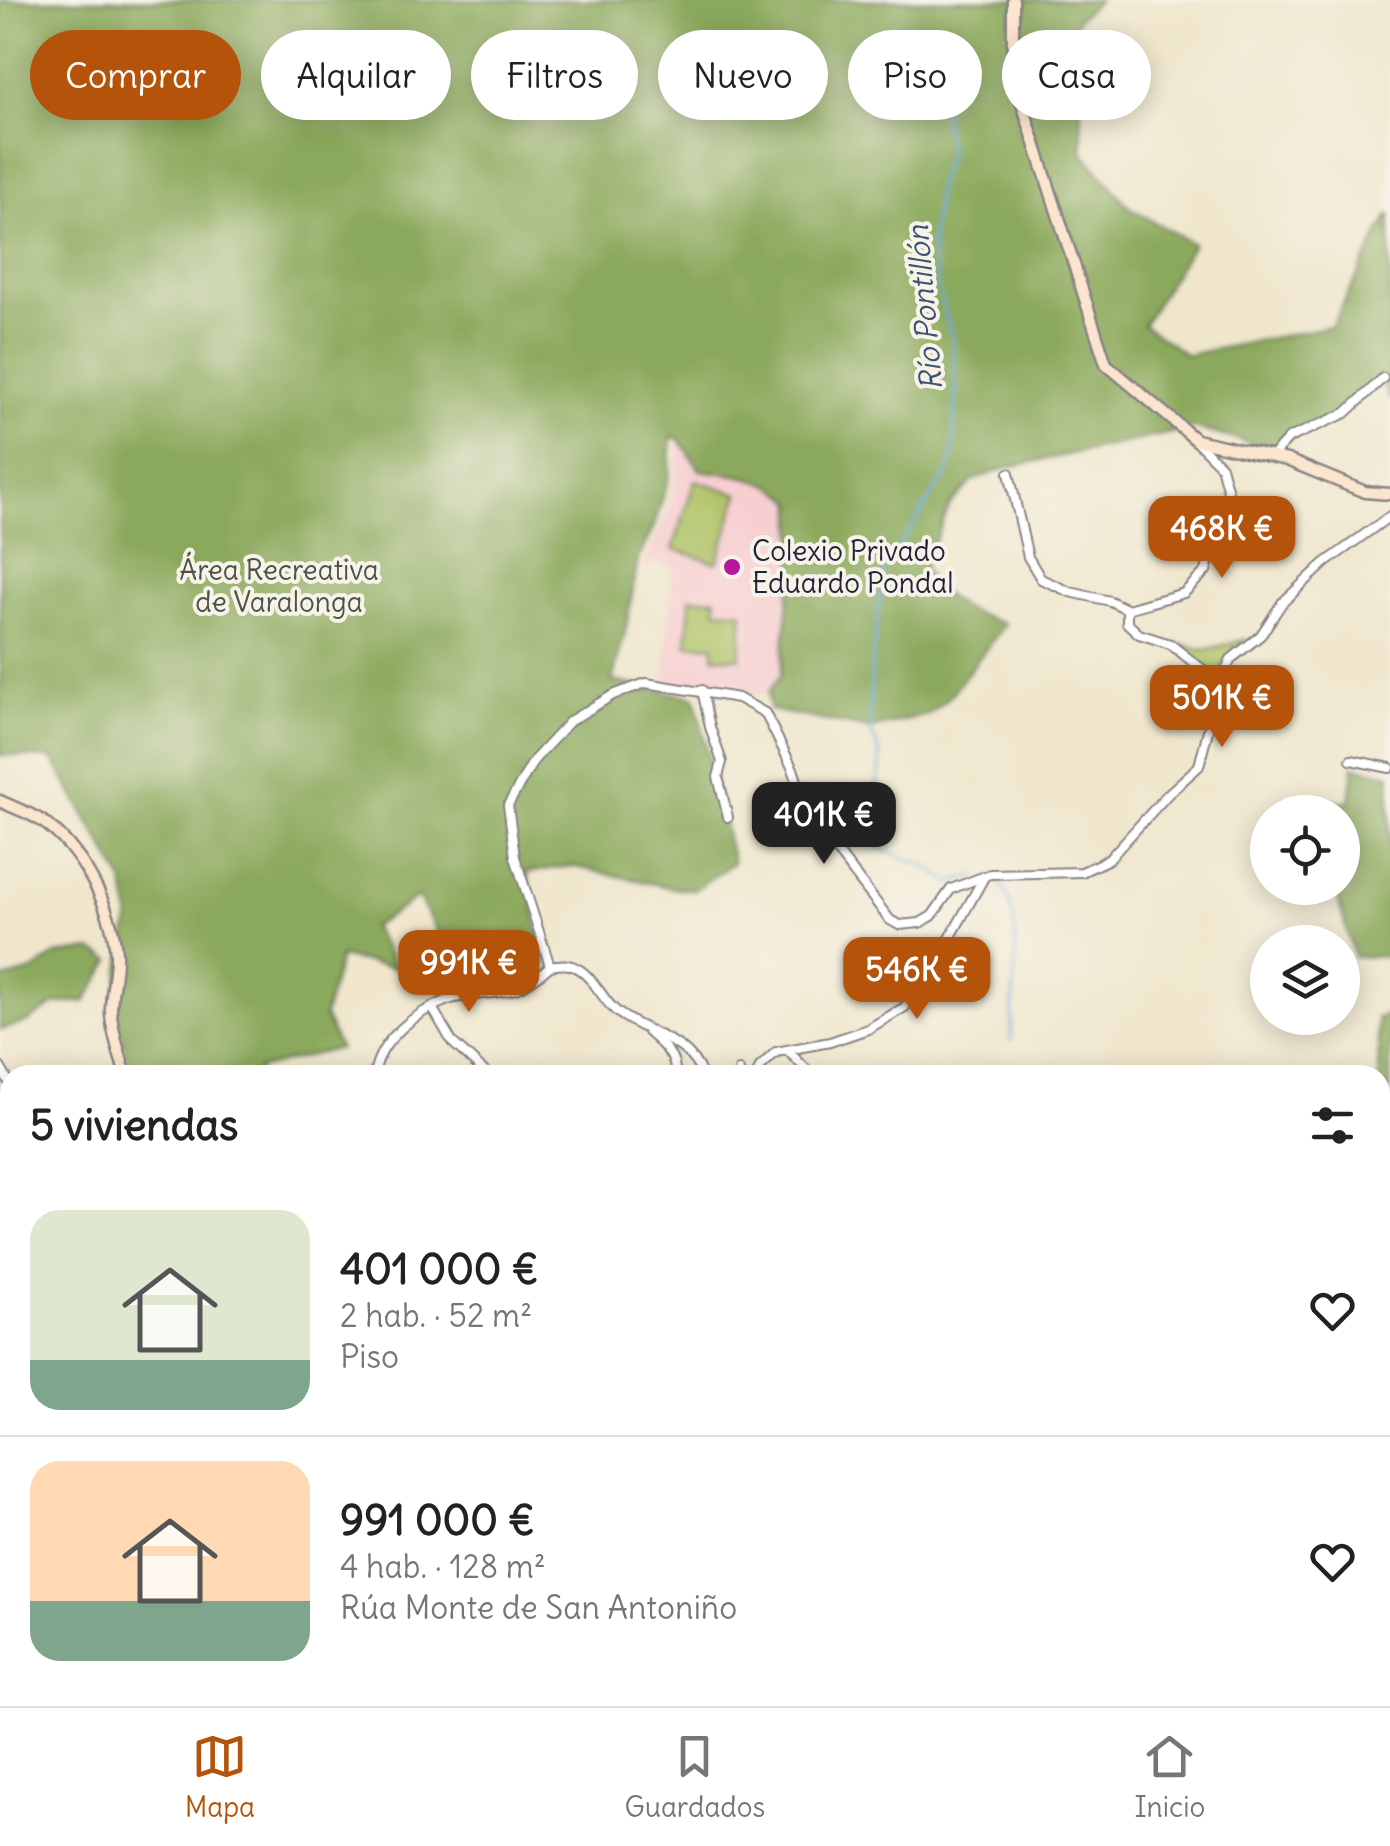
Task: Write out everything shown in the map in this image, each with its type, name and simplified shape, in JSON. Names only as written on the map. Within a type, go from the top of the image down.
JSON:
[{"type":"street","points":[[1009,474],[1028,558],[1041,579],[1126,609],[1184,594],[1206,570],[1228,492],[1221,466],[1106,364],[1013,74],[1013,0]]},
{"type":"street","points":[[1271,457],[1289,438],[1346,413],[1383,378]]},
{"type":"street","points":[[1196,440],[1271,457],[1365,492],[1390,494]]},
{"type":"street","points":[[762,1065],[776,1052],[830,1042],[868,1029],[905,1007],[943,951],[983,879],[990,874],[1082,872],[1109,860],[1168,794],[1199,766],[1220,683],[1231,659],[1262,635],[1282,603],[1325,563],[1390,516]]},
{"type":"street","points":[[1126,609],[1127,623],[1134,632],[1170,644],[1220,683]]},
{"type":"street","points":[[550,966],[515,858],[508,805],[534,760],[570,721],[613,695],[646,683],[738,698],[765,712],[793,769],[808,814],[890,920],[899,925],[920,923],[932,916],[950,889],[961,882],[983,879]]},
{"type":"street","points":[[702,690],[722,762],[718,777],[728,817]]},
{"type":"street","points":[[1351,760],[1390,768]]},
{"type":"street","points":[[0,801],[41,821],[60,837],[106,904],[116,956],[111,1012],[123,1065]]},
{"type":"street","points":[[377,1065],[394,1035],[433,1008],[449,1000],[514,990],[550,966],[564,964],[577,968],[595,983],[615,1010],[684,1048],[695,1065]]},
{"type":"street","points":[[433,1008],[452,1042],[477,1065]]},
{"type":"street","points":[[641,1025],[669,1053],[675,1065]]},
{"type":"street","points":[[787,1050],[802,1065]]},
{"type":"street","points":[[0,1511],[0,1548]]},
{"type":"shaded area","name":"Colexio Privado Eduardo Pondal","points":[[680,440],[700,470],[755,478],[787,494],[794,502],[794,550],[781,675],[768,693],[746,695],[664,682],[673,568],[654,560],[648,569],[642,566],[670,504]]},
{"type":"green space","name":"Área Recreativa de Varalonga","points":[[0,0],[1099,0],[1076,20],[1077,30],[1002,30],[1002,120],[1081,120],[1083,152],[1130,208],[1193,244],[1143,325],[1187,355],[1332,326],[1390,213],[1390,400],[1379,376],[1346,410],[1270,448],[1194,428],[1009,467],[975,479],[950,505],[923,569],[958,605],[1005,624],[949,697],[927,715],[870,729],[770,710],[768,693],[781,675],[794,550],[794,503],[763,482],[700,470],[680,440],[672,436],[669,476],[655,524],[638,559],[612,681],[695,697],[733,863],[695,889],[678,889],[572,866],[527,872],[545,964],[515,985],[467,987],[418,897],[372,927],[396,968],[340,957],[324,1016],[339,1048],[273,1065],[131,1065],[114,1003],[130,915],[123,880],[52,758],[0,755]]},
{"type":"green space","points":[[695,480],[739,494],[717,563],[673,549]]},
{"type":"green space","points":[[690,598],[716,599],[716,610],[743,612],[740,658],[714,657],[714,646],[687,644]]},
{"type":"green space","points":[[1247,639],[1229,655],[1215,677],[1179,644],[1205,650]]},
{"type":"green space","points":[[1354,766],[1390,774],[1390,956],[1360,957],[1360,925],[1345,925],[1340,905],[1360,905],[1360,795],[1351,795]]},
{"type":"green space","points":[[92,950],[111,960],[86,1001],[55,1004],[27,1022],[0,1030],[0,980],[33,971],[55,955]]},
{"type":"green space","points":[[1390,1014],[1390,1065],[1379,1065],[1377,1018]]},
{"type":"waterway","name":"Río Pontillón","points":[[944,120],[949,153],[938,182],[931,242],[936,283],[953,340],[953,456],[947,473],[883,571],[870,714],[871,733],[880,753],[880,772],[867,805],[869,844],[926,866],[951,883],[978,875]]},
{"type":"waterway","name":"Río Pontillón","points":[[993,879],[999,880],[1013,916],[1016,958],[1011,1041]]},
{"type":"place","name":"Colexio Privado Eduardo Pondal","points":[[732,567]]}]
